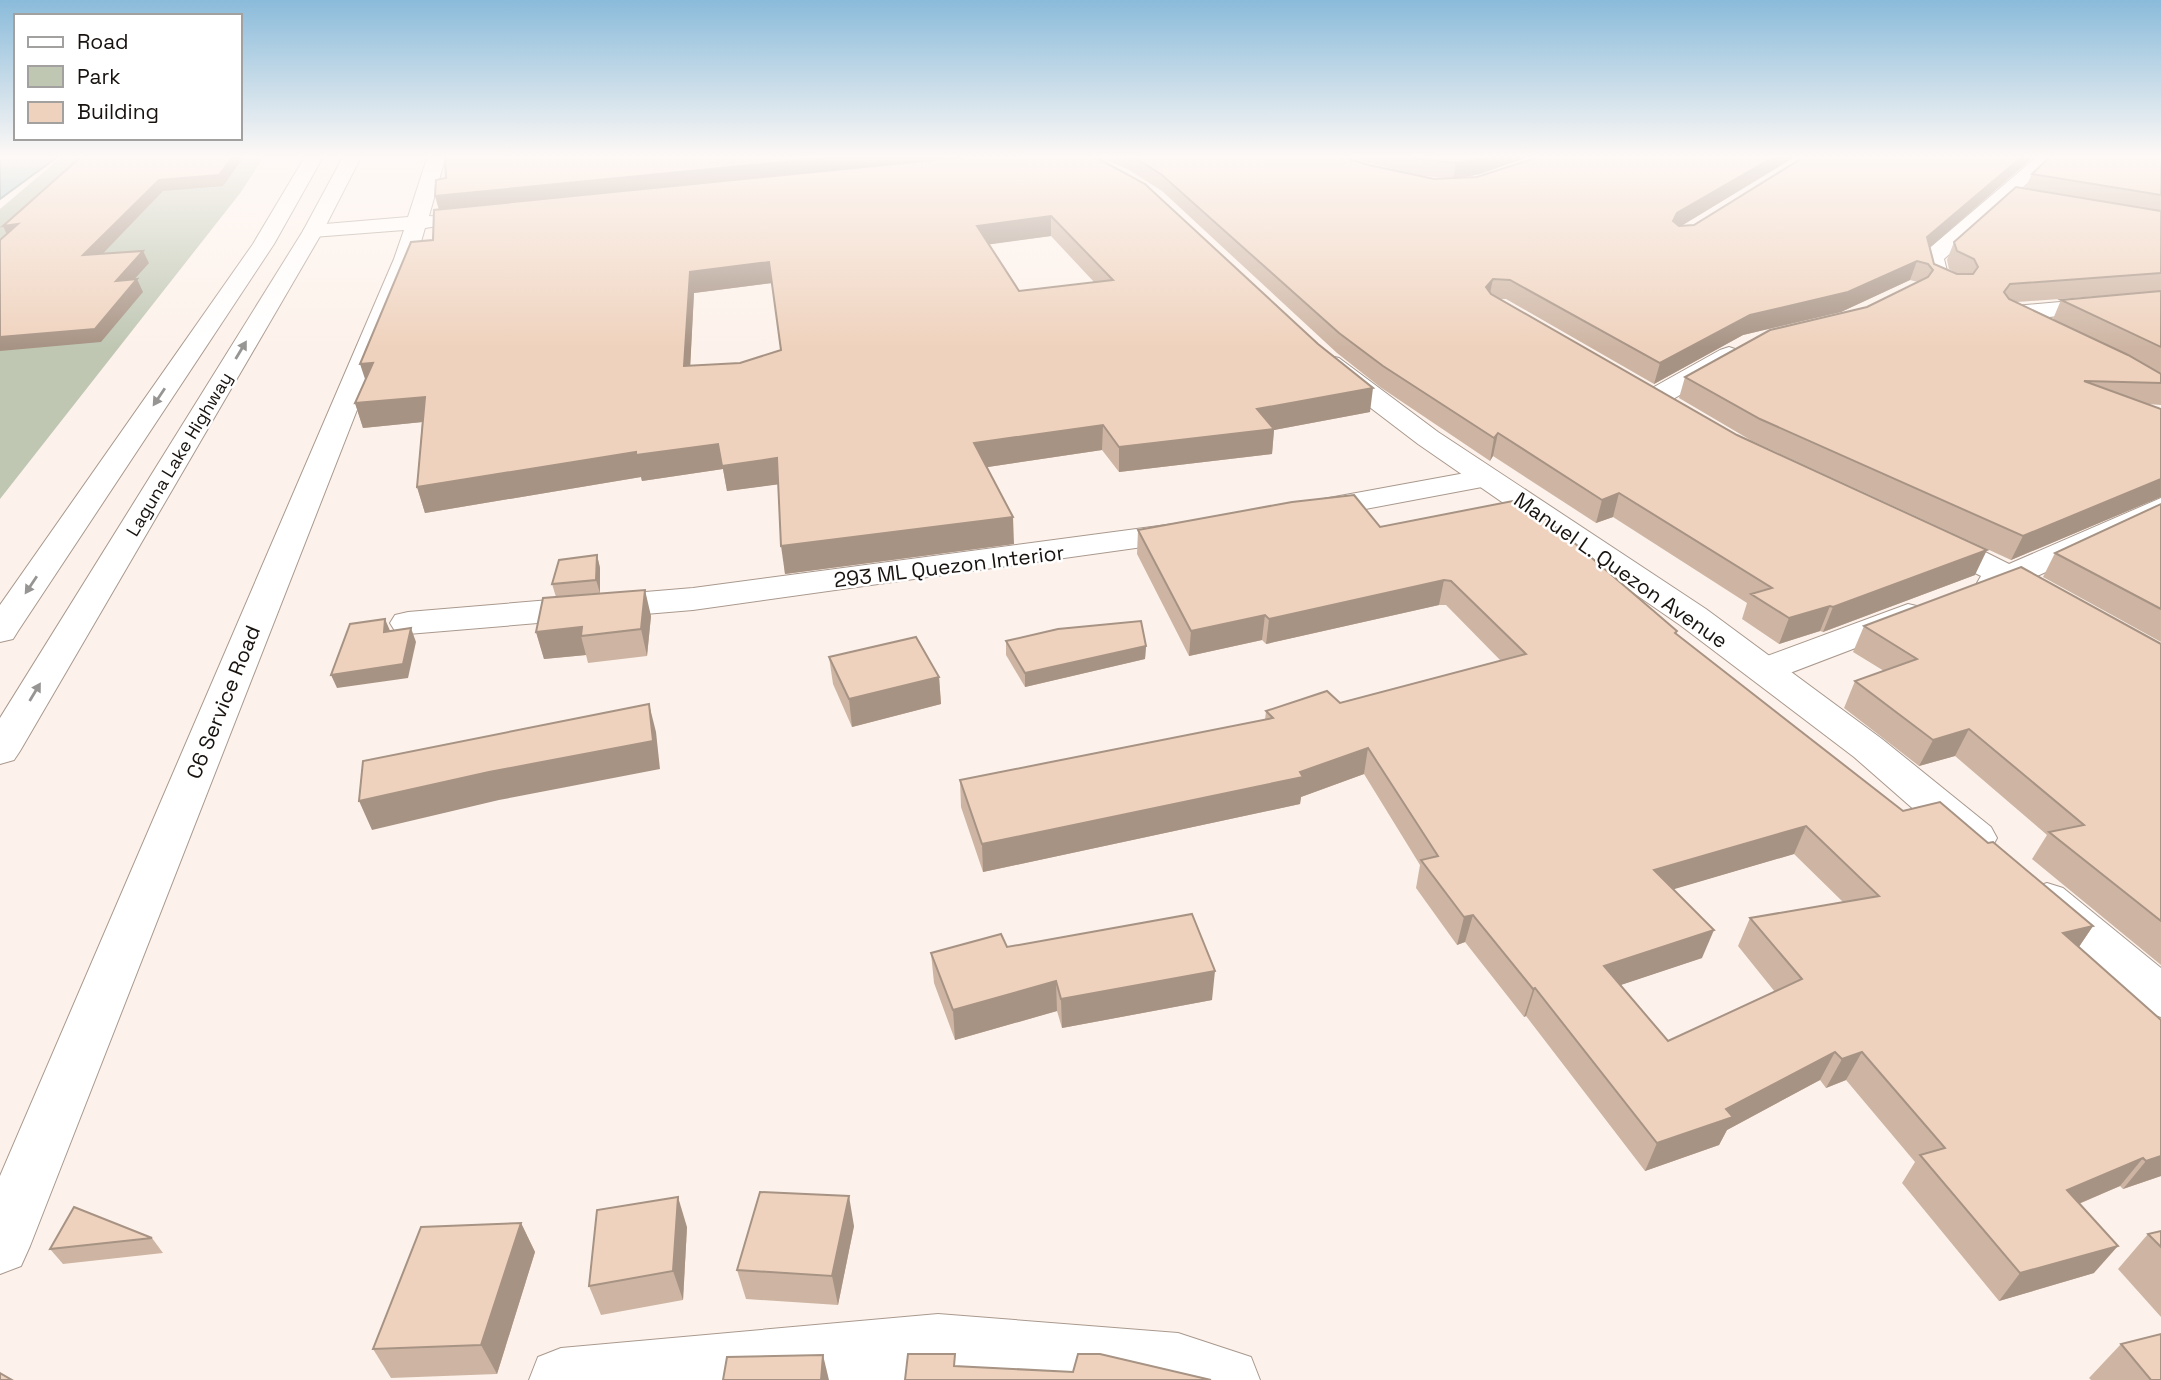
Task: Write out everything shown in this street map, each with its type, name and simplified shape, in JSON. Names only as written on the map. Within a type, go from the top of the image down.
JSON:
[{"type":"street","points":[[0,631],[277,219]]},
{"type":"street","name":"Laguna Lake Highway","points":[[0,751],[326,230],[330,219]]},
{"type":"street","name":"C6 Service Road","points":[[0,1246],[405,259],[409,219]]},
{"type":"street","points":[[407,224],[422,219]]},
{"type":"street","points":[[326,230],[454,219]]},
{"type":"street","points":[[1958,285],[1935,276],[1933,257],[1976,219]]},
{"type":"street","points":[[2053,331],[2012,312],[2161,300]]},
{"type":"street","points":[[1654,398],[1753,343]]},
{"type":"street","name":"Manuel L. Quezon Avenue","points":[[1316,351],[1368,395],[1693,617],[1868,748],[2161,997]]},
{"type":"street","points":[[1283,515],[1487,478]]},
{"type":"street","points":[[1764,670],[2011,576],[2146,514],[2161,534]]},
{"type":"street","name":"293 ML Quezon Interior","points":[[408,623],[693,599],[1147,540],[1215,527]]},
{"type":"street","points":[[1913,529],[2011,576],[2084,616]]},
{"type":"street","points":[[561,1380],[938,1346],[1178,1365],[1228,1380]]},
{"type":"green space","points":[[0,219],[219,219],[0,499]]},
{"type":"building","points":[[10,219],[119,219],[83,255],[143,251],[116,281],[137,279],[95,329],[0,337],[0,240],[18,224],[3,226]]},
{"type":"building","points":[[434,219],[1026,219],[977,226],[1019,291],[1113,280],[1054,219],[1183,219],[1318,344],[1373,388],[1257,409],[1274,429],[1119,447],[1103,425],[974,443],[1013,517],[781,546],[777,458],[722,466],[718,444],[636,455],[636,452],[417,487],[425,397],[355,403],[373,363],[360,364],[411,242],[433,240]],"holes":[[[769,262],[781,350],[740,363],[684,366],[690,272]]]},
{"type":"building","points":[[1212,219],[1674,219],[1679,226],[1694,225],[1703,219],[1948,219],[1927,237],[1934,264],[1957,274],[1973,274],[1978,267],[1974,259],[1957,251],[1954,242],[1979,219],[2161,219],[2161,273],[2010,284],[2004,292],[2009,299],[2128,355],[2161,374],[2161,383],[2084,381],[2161,409],[2161,479],[2023,536],[1760,419],[1685,377],[1770,330],[1867,307],[1928,277],[1933,270],[1928,264],[1917,261],[1848,292],[1750,315],[1660,363],[1510,280],[1493,279],[1486,287],[1491,294],[1737,435],[1987,550],[1833,607],[1789,618],[1751,594],[1772,588],[1619,493],[1602,500],[1498,433],[1494,438],[1383,366],[1339,333]]},
{"type":"building","points":[[2161,291],[2161,347],[2061,300]]},
{"type":"building","points":[[1354,495],[1380,527],[1523,499],[1677,631],[1675,633],[1903,811],[1940,802],[1988,843],[1993,842],[2093,926],[2063,933],[2161,1020],[2161,1156],[2146,1161],[2143,1158],[2067,1190],[2118,1246],[2020,1273],[1920,1155],[1945,1148],[1862,1052],[1842,1059],[1835,1052],[1726,1109],[1733,1117],[1657,1143],[1535,988],[1533,989],[1473,915],[1464,917],[1421,860],[1438,856],[1368,748],[1300,772],[1303,777],[982,844],[960,780],[1273,718],[1266,711],[1327,691],[1340,703],[1526,654],[1451,581],[1444,580],[1269,619],[1265,615],[1191,631],[1138,530],[1292,502]],"holes":[[[1806,826],[1879,896],[1750,918],[1802,979],[1668,1041],[1604,966],[1714,930],[1654,870]]]},
{"type":"building","points":[[2161,504],[2161,609],[2055,553]]},
{"type":"building","points":[[597,555],[596,580],[552,584],[559,560]]},
{"type":"building","points":[[2021,567],[2161,644],[2161,921],[2049,832],[2084,825],[1969,729],[1933,740],[1855,681],[1917,659],[1864,626]]},
{"type":"building","points":[[645,590],[641,629],[581,636],[582,627],[536,632],[543,598]]},
{"type":"building","points":[[385,619],[384,632],[411,628],[403,664],[331,675],[350,624]]},
{"type":"building","points":[[1141,621],[1146,646],[1025,673],[1006,641],[1058,629]]},
{"type":"building","points":[[916,637],[939,677],[849,699],[829,657]]},
{"type":"building","points":[[649,704],[653,741],[489,772],[359,801],[363,761]]},
{"type":"building","points":[[1192,914],[1215,971],[1061,999],[1056,981],[953,1010],[931,953],[1001,934],[1007,947]]},
{"type":"building","points":[[760,1192],[849,1196],[832,1276],[737,1270]]},
{"type":"building","points":[[678,1197],[673,1271],[589,1286],[597,1210]]},
{"type":"building","points":[[74,1207],[152,1238],[50,1249]]},
{"type":"building","points":[[521,1223],[481,1345],[373,1349],[421,1227]]},
{"type":"building","points":[[2161,1231],[2161,1247],[2148,1234]]},
{"type":"building","points":[[2161,1334],[2161,1380],[2151,1380],[2121,1344]]},
{"type":"building","points":[[908,1354],[955,1354],[954,1366],[1073,1372],[1078,1354],[1100,1354],[1211,1380],[905,1380]]},
{"type":"building","points":[[823,1355],[821,1380],[723,1380],[727,1357]]},
{"type":"building","points":[[0,1373],[12,1380],[0,1380]]}]
